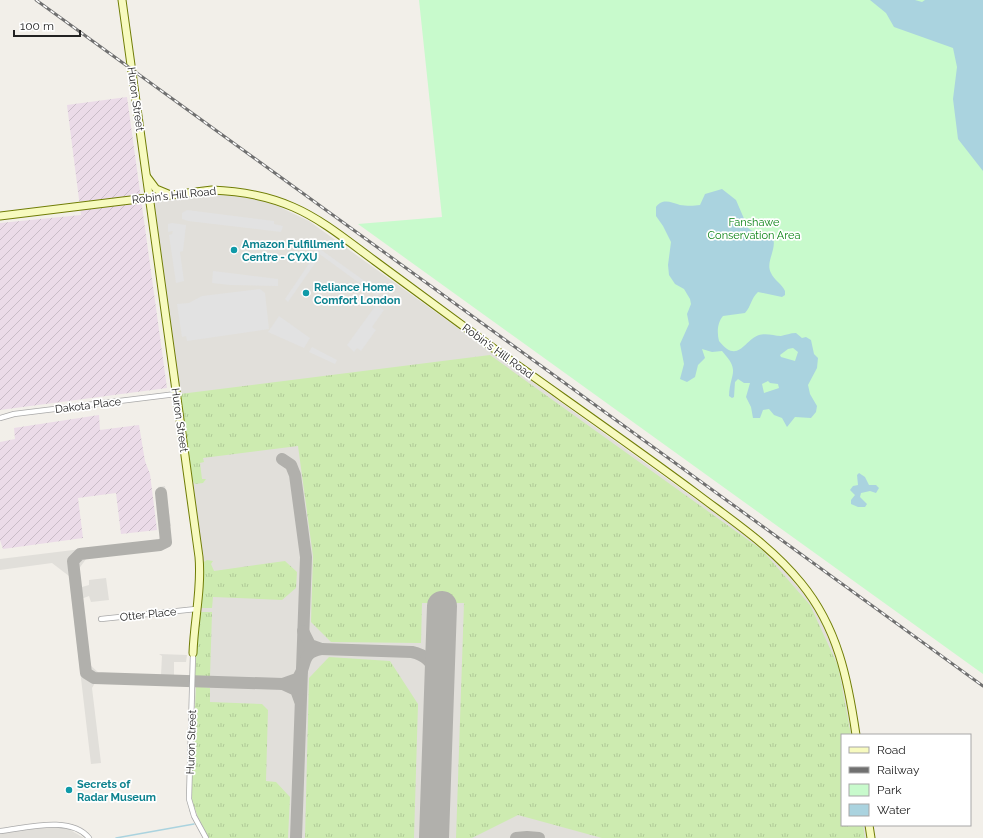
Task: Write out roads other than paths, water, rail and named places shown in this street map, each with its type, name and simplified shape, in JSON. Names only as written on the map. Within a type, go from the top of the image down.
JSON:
[{"type":"main road","name":"Huron Street","points":[[122,0],[136,87],[148,197],[199,557],[200,583],[196,609],[193,654]]},
{"type":"main road","points":[[146,173],[156,189],[161,193],[172,194]]},
{"type":"main road","name":"Robin's Hill Road","points":[[0,216],[212,190],[236,191],[265,198],[293,207],[326,225],[499,352],[672,475],[761,542],[781,560],[803,585],[820,611],[833,637],[844,666],[856,734]]},
{"type":"main road","points":[[869,826],[871,838]]},
{"type":"street","name":"Dakota Place","points":[[0,418],[14,414],[176,394]]},
{"type":"street","name":"Otter Place","points":[[100,619],[196,609]]},
{"type":"street","name":"Huron Street","points":[[193,654],[189,799],[190,807],[204,837]]},
{"type":"street","points":[[0,831],[63,824],[80,829],[89,838]]},
{"type":"water","points":[[870,0],[915,0],[922,2],[925,0],[983,0],[983,171],[958,139],[953,99],[957,67],[953,48],[894,27],[886,13]]},
{"type":"water","points":[[722,189],[736,200],[748,228],[755,233],[766,233],[773,238],[774,247],[769,265],[772,275],[785,291],[785,295],[782,297],[758,292],[745,313],[723,316],[718,328],[719,341],[731,351],[736,351],[762,334],[781,336],[796,333],[802,338],[806,337],[811,340],[814,354],[818,358],[817,368],[808,385],[810,394],[817,406],[816,412],[811,418],[795,417],[787,427],[782,418],[774,415],[769,409],[763,410],[760,418],[753,418],[751,407],[746,397],[750,383],[744,383],[738,379],[735,382],[734,397],[732,398],[729,396],[733,368],[728,358],[722,351],[712,352],[702,349],[705,358],[698,365],[695,377],[687,382],[680,379],[684,364],[680,344],[689,324],[687,314],[691,304],[690,299],[684,289],[675,284],[669,275],[668,265],[671,242],[656,216],[656,207],[661,202],[670,202],[685,206],[700,205],[705,194]],"holes":[[[793,348],[798,352],[795,361],[781,357],[780,355],[788,349]],[[768,381],[770,383],[778,384],[779,388],[764,393],[762,384]]]},
{"type":"water","points":[[859,473],[865,477],[869,485],[876,485],[879,488],[876,493],[870,491],[861,493],[860,497],[867,504],[865,507],[858,507],[851,504],[851,500],[855,495],[850,490],[853,486],[858,485],[857,475]]},
{"type":"waterway","points":[[116,838],[194,824]]},
{"type":"railway","points":[[36,0],[983,686]]},
{"type":"place","name":"Amazon Fulfillment Centre - CYXU","points":[[234,250]]},
{"type":"place","name":"Reliance Home Comfort London","points":[[306,293]]},
{"type":"place","name":"Secrets of Radar Museum","points":[[69,790]]},
{"type":"park label","name":"Fanshawe Conservation Area","points":[[754,228]]}]
